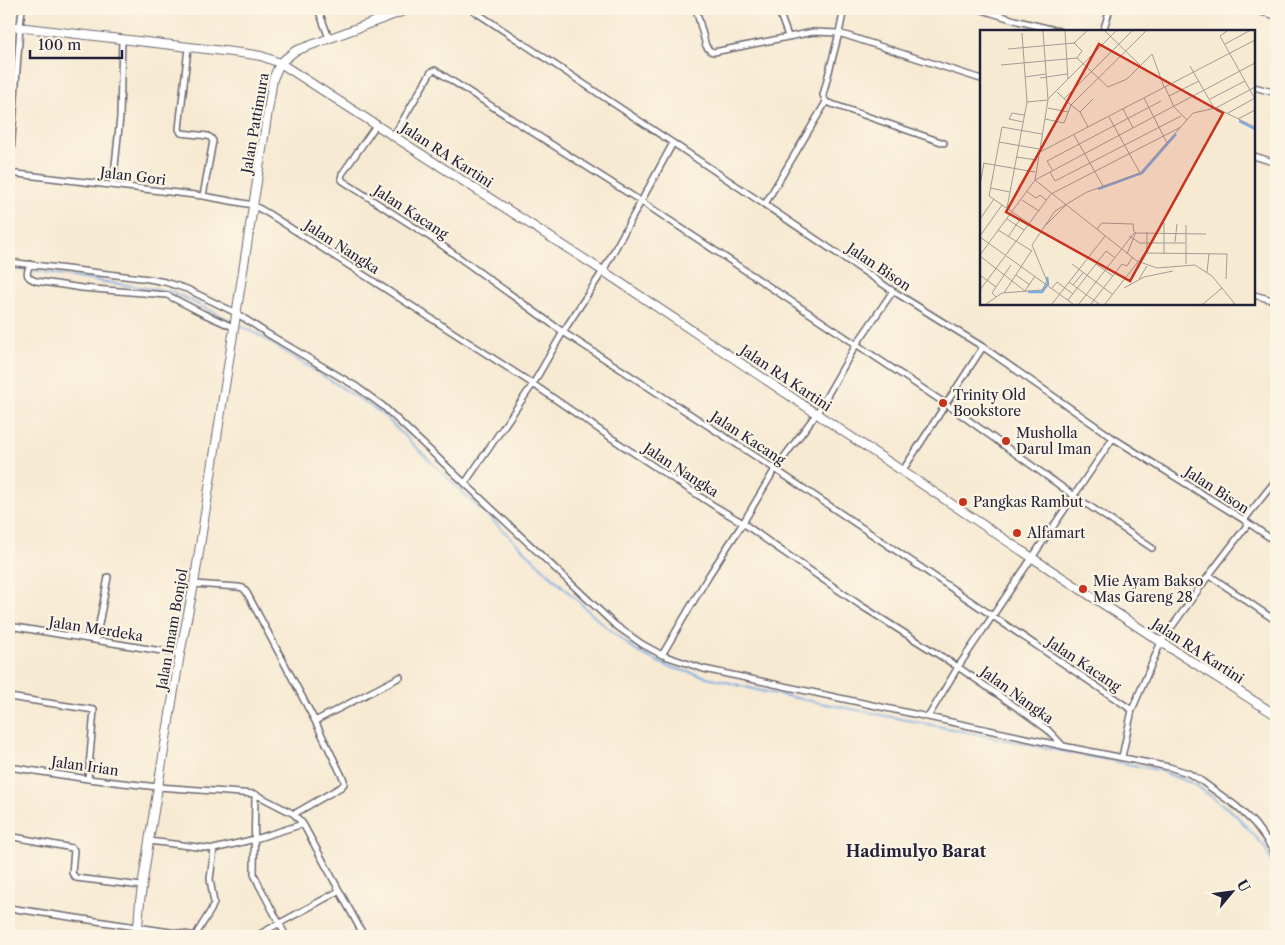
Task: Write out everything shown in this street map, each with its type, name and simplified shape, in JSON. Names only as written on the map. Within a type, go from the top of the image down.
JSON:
[{"type":"main road","name":"Jalan Pattimura","points":[[234,327],[273,79],[280,63],[295,51],[408,9]]},
{"type":"main road","name":"Jalan RA Kartini","points":[[9,26],[249,54],[280,63],[603,271],[1031,557],[1276,715]]},
{"type":"main road","name":"Jalan Imam Bonjol","points":[[138,936],[142,886],[180,654],[194,584],[234,327]]},
{"type":"street","points":[[9,181],[11,106],[22,9]]},
{"type":"street","points":[[318,9],[329,38]]},
{"type":"street","name":"Jalan Bison","points":[[471,9],[893,291],[983,347],[1113,438],[1276,542]]},
{"type":"street","points":[[696,9],[706,46],[710,51],[714,52],[813,32],[838,33],[980,78]]},
{"type":"street","points":[[778,9],[788,36]]},
{"type":"street","points":[[844,9],[823,95],[826,102],[944,144]]},
{"type":"street","points":[[979,9],[1055,30]]},
{"type":"street","points":[[1103,30],[1110,9]]},
{"type":"street","points":[[1250,9],[1276,16]]},
{"type":"street","points":[[113,185],[120,117],[122,39]]},
{"type":"street","points":[[188,48],[179,129],[181,133],[208,136],[213,141],[202,196]]},
{"type":"street","points":[[394,135],[431,72],[434,70],[642,202],[946,404],[1073,496],[1152,548]]},
{"type":"street","points":[[1255,86],[1276,93]]},
{"type":"street","points":[[765,204],[826,102]]},
{"type":"street","name":"Jalan Kacang","points":[[376,124],[342,174],[343,181],[436,241],[563,332],[775,469],[1132,710]]},
{"type":"street","points":[[465,483],[533,384],[563,332],[603,271],[673,143]]},
{"type":"street","points":[[1255,156],[1276,163]]},
{"type":"street","name":"Jalan Gori","points":[[9,173],[202,196],[253,205]]},
{"type":"street","name":"Jalan Nangka","points":[[253,205],[533,384],[743,523],[860,605],[958,667],[1042,725],[1063,746]]},
{"type":"street","name":"Jalan Nangka","points":[[9,262],[124,275],[165,282],[187,289],[236,313],[357,387],[397,417],[615,625],[662,655],[704,669],[1063,746]]},
{"type":"street","points":[[29,265],[28,278],[36,281],[82,288],[167,295],[234,327]]},
{"type":"street","points":[[662,655],[775,469],[817,413],[856,345],[893,291]]},
{"type":"street","points":[[1255,295],[1276,300]]},
{"type":"street","points":[[903,470],[983,347]]},
{"type":"street","points":[[928,717],[992,615],[1113,438]]},
{"type":"street","points":[[1244,520],[1276,480]]},
{"type":"street","points":[[1122,757],[1132,710],[1161,642],[1248,524]]},
{"type":"street","points":[[1209,575],[1276,620]]},
{"type":"street","points":[[96,640],[108,577]]},
{"type":"street","points":[[194,584],[238,586],[246,590],[344,780],[342,787],[294,814]]},
{"type":"street","name":"Jalan Merdeka","points":[[9,626],[180,654]]},
{"type":"street","points":[[315,721],[400,677]]},
{"type":"street","points":[[9,697],[94,710],[88,779]]},
{"type":"street","points":[[1063,746],[1169,767],[1188,773],[1236,806],[1254,823],[1276,856]]},
{"type":"street","name":"Jalan Irian","points":[[9,767],[158,788],[255,794]]},
{"type":"street","points":[[286,936],[256,879],[254,864],[255,794],[294,814],[303,824],[364,936]]},
{"type":"street","points":[[149,842],[214,849],[303,824]]},
{"type":"street","points":[[9,836],[72,848],[74,850],[72,873],[76,878],[142,886]]},
{"type":"street","points":[[9,908],[196,936],[214,903],[210,879],[214,849]]},
{"type":"street","points":[[256,936],[339,891]]},
{"type":"waterway","points":[[9,268],[173,292],[233,322]]},
{"type":"waterway","points":[[237,324],[259,335],[380,412],[597,619],[636,651],[669,667],[761,691],[1158,770],[1196,785],[1235,814],[1265,847],[1276,873]]},
{"type":"place","name":"Trinity Old Bookstore","points":[[943,403]]},
{"type":"place","name":"Musholla Darul Iman","points":[[1006,441]]},
{"type":"place","name":"Pangkas Rambut","points":[[963,502]]},
{"type":"place","name":"Alfamart","points":[[1017,533]]},
{"type":"place","name":"Mie Ayam Bakso Mas Gareng 28","points":[[1083,589]]},
{"type":"district","name":"Hadimulyo Barat","points":[[916,851]]}]
